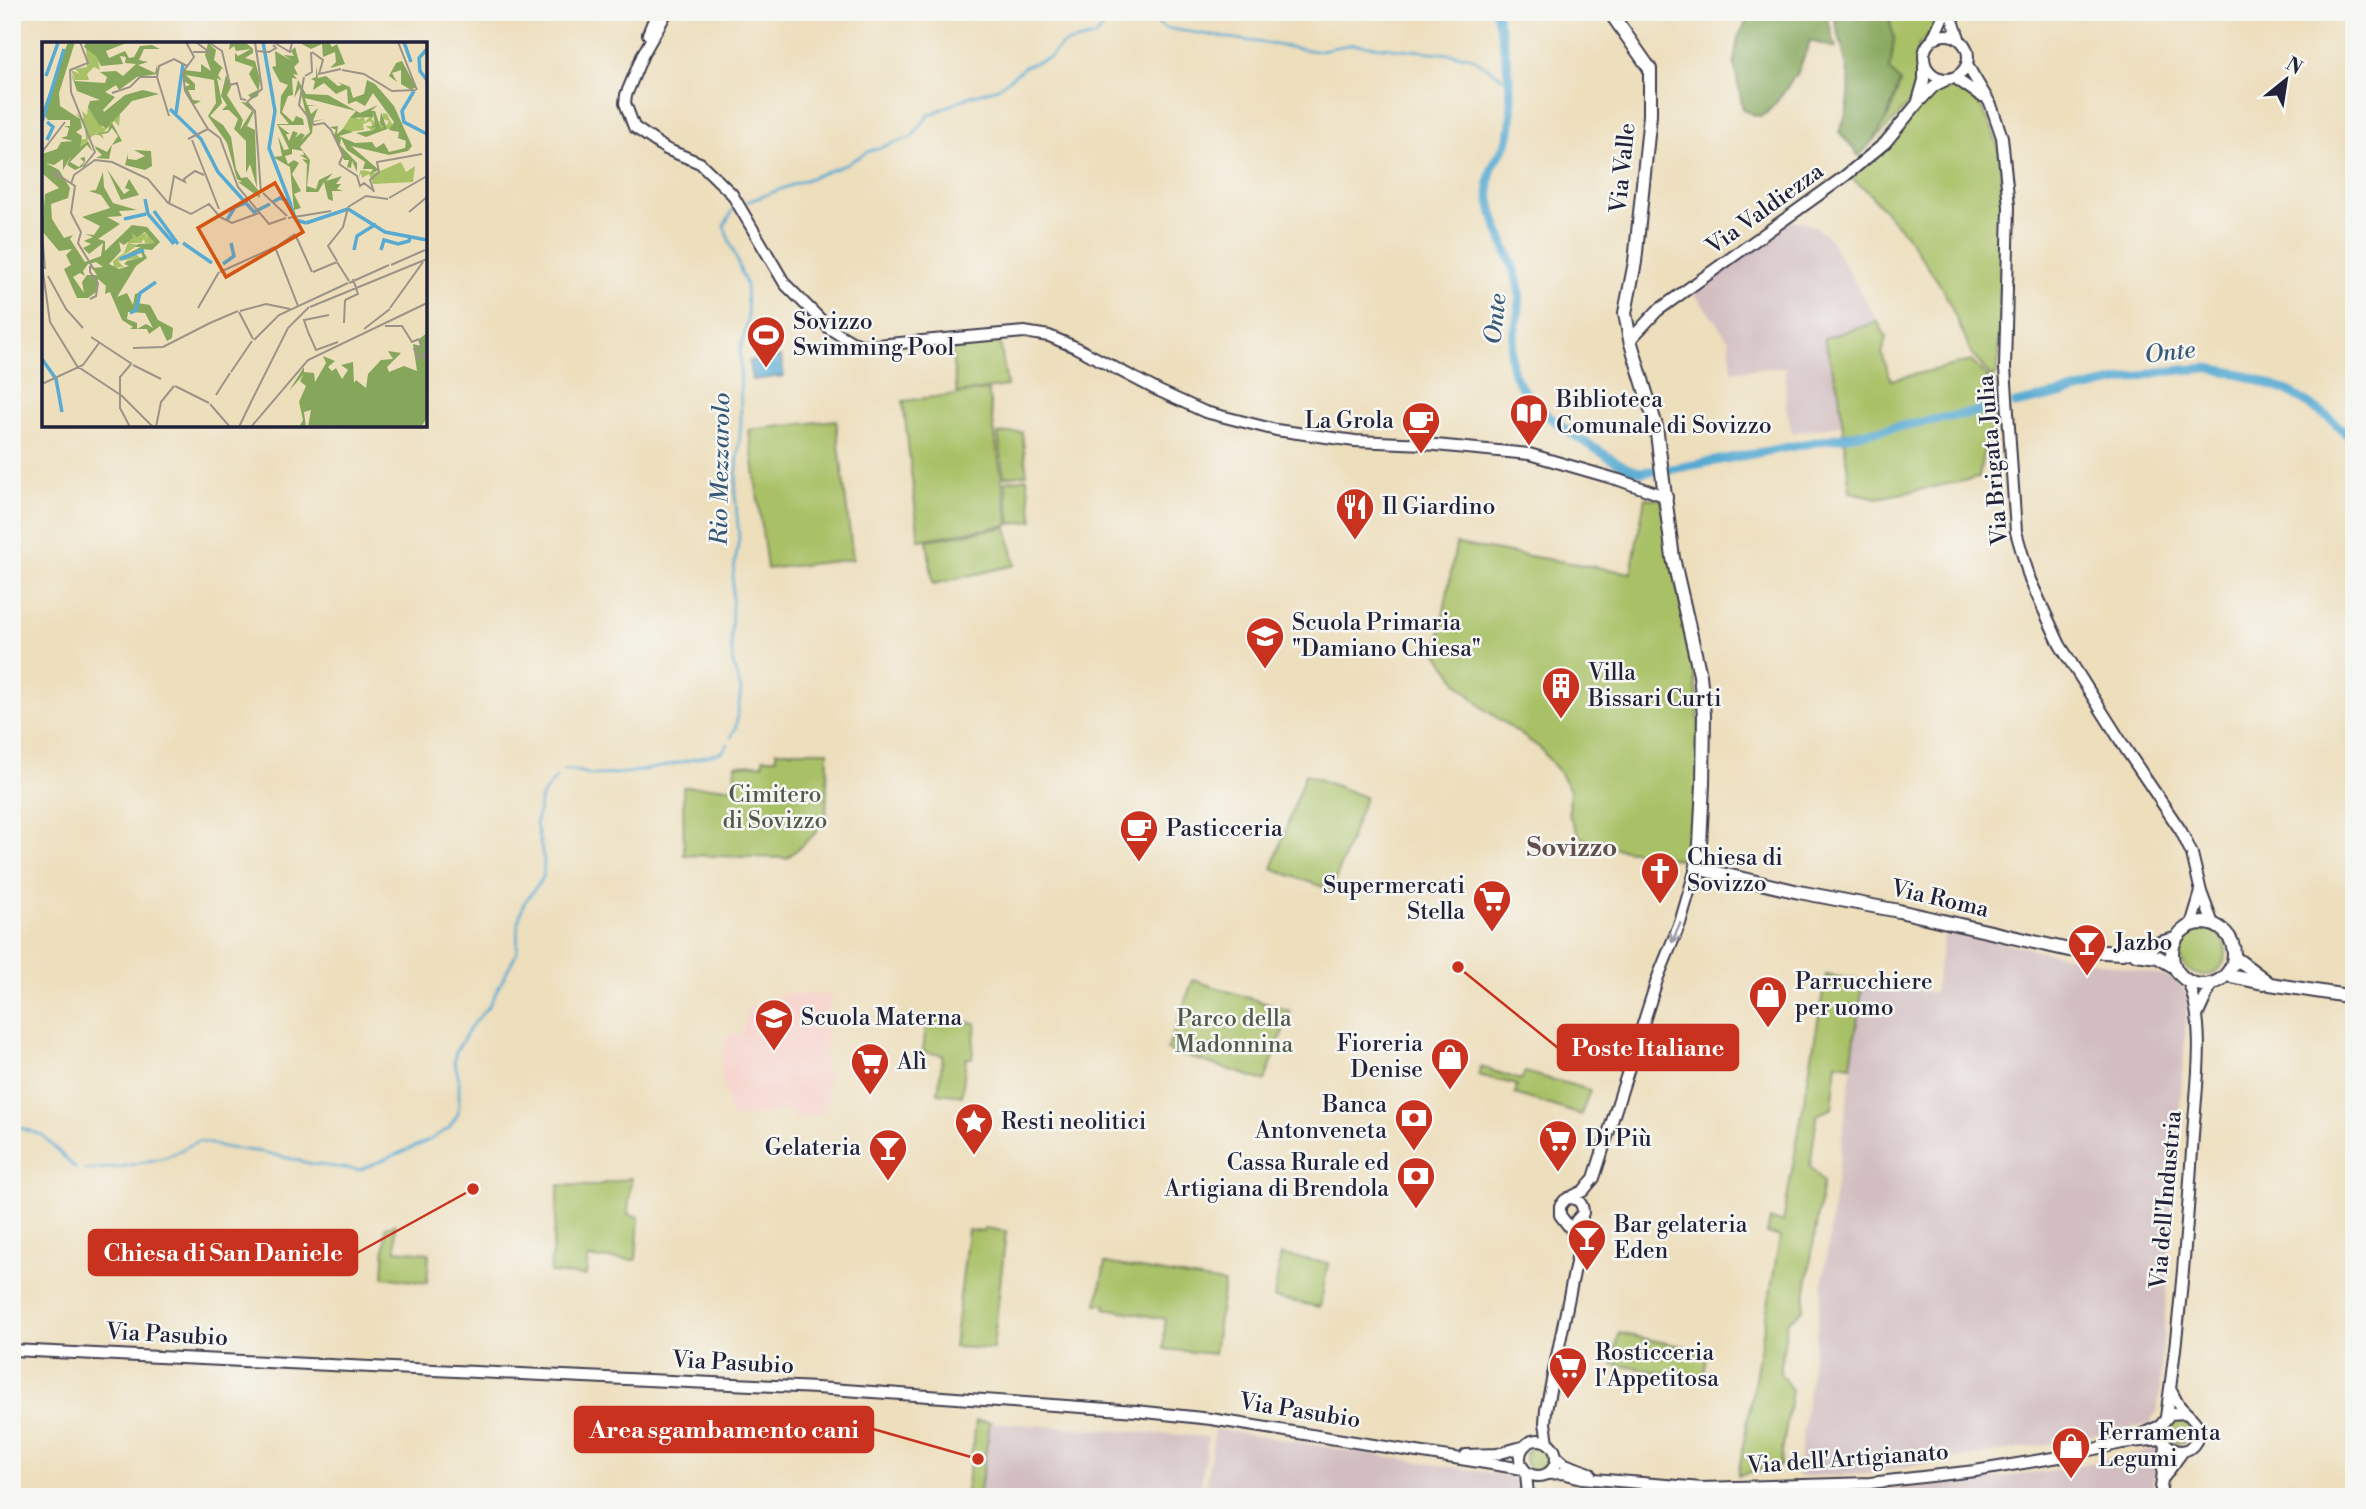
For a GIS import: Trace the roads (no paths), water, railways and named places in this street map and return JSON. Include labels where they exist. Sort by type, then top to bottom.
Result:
[{"type":"main road","name":"Via Valle","points":[[1610,12],[1650,69],[1650,115],[1635,262],[1625,313],[1630,340],[1650,401],[1665,483],[1673,558],[1698,663],[1704,715],[1700,845],[1696,868]]},
{"type":"main road","name":"Via Roma","points":[[1696,868],[2069,950],[2122,953],[2175,939]]},
{"type":"main road","points":[[2175,967],[2172,958],[2175,939],[2182,931],[2198,923],[2213,924],[2229,937],[2234,957],[2270,984]]},
{"type":"main road","points":[[2122,953],[2158,957],[2175,967],[2188,981],[2197,984],[2212,983],[2225,975],[2234,957]]},
{"type":"main road","points":[[2225,975],[2354,997]]},
{"type":"street","points":[[645,50],[645,41],[657,12]]},
{"type":"street","points":[[667,12],[645,50],[626,95],[625,103],[634,127],[666,149],[700,163],[732,194],[785,284],[830,329],[852,341],[866,346],[1024,332],[1049,336],[1075,346],[1157,390],[1217,415],[1276,430],[1355,441],[1425,444],[1528,454],[1667,497]]},
{"type":"street","points":[[1947,12],[1968,50],[1967,65],[1962,73],[1950,79]]},
{"type":"street","points":[[1947,12],[1933,38],[1926,45],[1924,64],[1929,72],[1950,79],[1991,105]]},
{"type":"street","points":[[1933,38],[1950,35],[1959,38]]},
{"type":"street","name":"Via Valdiezza","points":[[1917,104],[1924,80],[1924,64]]},
{"type":"street","name":"Via Brigata Julia","points":[[1967,65],[1991,105],[2002,137],[2009,206],[2005,368],[2016,532],[2030,580],[2060,645],[2181,831],[2192,853],[2201,892],[2213,924]]},
{"type":"street","name":"Via Valdiezza","points":[[1630,340],[1657,312],[1854,169],[1885,143],[1934,86],[1950,79]]},
{"type":"street","points":[[1578,1249],[1559,1210],[1562,1202],[1583,1191],[1594,1178],[1696,868]]},
{"type":"street","points":[[2191,925],[2201,892]]},
{"type":"street","points":[[2188,981],[2198,1014]]},
{"type":"street","points":[[2198,1014],[2212,983]]},
{"type":"street","name":"Via dell'Industria","points":[[2160,1497],[2163,1479],[2163,1421],[2170,1388],[2187,1222],[2198,1014]]},
{"type":"street","points":[[1530,1497],[1544,1475],[1554,1466],[1557,1457],[1548,1442],[1546,1410],[1581,1235],[1583,1209],[1576,1199],[1568,1199]]},
{"type":"street","points":[[1567,1222],[1575,1222],[1581,1217]]},
{"type":"street","name":"Via Pasubio","points":[[12,1350],[817,1388],[1136,1411],[1211,1419],[1524,1471]]},
{"type":"street","name":"Via dell'Industria","points":[[2163,1479],[2183,1451],[2196,1443],[2199,1433],[2196,1421],[2177,1403],[2170,1388]]},
{"type":"street","points":[[1530,1497],[1519,1458],[1541,1424],[1546,1410]]},
{"type":"street","points":[[2163,1421],[2175,1412],[2185,1413]]},
{"type":"street","name":"Via dell'Artigianato","points":[[2122,1443],[2163,1421]]},
{"type":"street","points":[[1526,1444],[1541,1439],[1548,1442]]},
{"type":"street","points":[[2164,1442],[2171,1449],[2183,1451]]},
{"type":"street","name":"Via dell'Artigianato","points":[[1544,1475],[1562,1473],[1582,1478],[1702,1488],[1870,1483],[1975,1471],[2122,1443],[2164,1442]]},
{"type":"street","name":"Via Pasubio","points":[[1449,1457],[1497,1454],[1526,1444]]},
{"type":"street","name":"Via dell'Artigianato","points":[[1557,1457],[1565,1464],[1587,1473],[1617,1480]]},
{"type":"street","points":[[1524,1471],[1544,1475]]},
{"type":"water","name":"Sovizzo Swimming Pool","points":[[781,357],[784,376],[752,380],[749,361]]},
{"type":"waterway","name":"Rio Mezzarolo","points":[[747,202],[847,164],[867,152],[912,137],[929,115],[971,96],[998,88],[1026,66],[1049,58],[1063,44],[1094,37],[1108,23],[1126,12]]},
{"type":"waterway","name":"Rio Mezzarolo","points":[[1138,12],[1144,13],[1164,28],[1315,51],[1353,44],[1469,56],[1508,81]]},
{"type":"waterway","name":"Onte","points":[[1496,12],[1511,95],[1511,127],[1490,175],[1489,195],[1495,221],[1518,284],[1518,311],[1511,358],[1515,375],[1525,392],[1556,422],[1627,468],[1641,472],[1672,469],[1992,409]]},
{"type":"waterway","name":"Rio Mezzarolo","points":[[731,738],[736,726],[741,690],[733,664],[731,641],[733,576],[739,538],[735,492],[741,423],[740,351],[748,320],[746,285],[724,226],[735,206]]},
{"type":"waterway","name":"Onte","points":[[2015,404],[2159,372],[2208,368],[2241,374],[2290,392],[2331,419],[2354,441]]},
{"type":"waterway","name":"Rio Mezzarolo","points":[[563,770],[596,775],[644,770],[722,752],[728,744]]},
{"type":"waterway","name":"Rio Mezzarolo","points":[[84,1170],[121,1167],[167,1157],[198,1141],[312,1164],[359,1170],[428,1141],[449,1128],[458,1114],[459,1079],[454,1061],[456,1051],[472,1025],[488,1007],[517,952],[518,922],[524,903],[543,878],[544,861],[536,824],[541,797],[556,778]]},
{"type":"waterway","points":[[2354,1108],[2354,1144]]},
{"type":"waterway","name":"Rio Mezzarolo","points":[[12,1125],[42,1135],[75,1168]]},
{"type":"place","name":"Sovizzo Swimming Pool","points":[[766,369]]},
{"type":"place","name":"Biblioteca Comunale di Sovizzo","points":[[1529,447]]},
{"type":"place","name":"La Grola","points":[[1421,455]]},
{"type":"place","name":"Il Giardino","points":[[1355,541]]},
{"type":"place","name":"Scuola Primaria \"Damiano Chiesa\"","points":[[1265,670]]},
{"type":"place","name":"Villa Bissari Curti","points":[[1561,720]]},
{"type":"place","name":"Pasticceria","points":[[1139,863]]},
{"type":"place","name":"Chiesa di Sovizzo","points":[[1660,905]]},
{"type":"place","name":"Supermercati Stella","points":[[1492,933]]},
{"type":"place","name":"Poste Italiane","points":[[1458,967]]},
{"type":"place","name":"Jazbo","points":[[2087,977]]},
{"type":"place","name":"Parrucchiere per uomo","points":[[1768,1029]]},
{"type":"place","name":"Scuola Materna","points":[[774,1052]]},
{"type":"place","name":"Fioreria Denise","points":[[1450,1091]]},
{"type":"place","name":"Alì","points":[[870,1096]]},
{"type":"place","name":"Banca Antonveneta","points":[[1414,1152]]},
{"type":"place","name":"Resti neolitici","points":[[974,1156]]},
{"type":"place","name":"Di Più","points":[[1558,1173]]},
{"type":"place","name":"Gelateria","points":[[888,1182]]},
{"type":"place","name":"Chiesa di San Daniele","points":[[473,1189]]},
{"type":"place","name":"Cassa Rurale ed Artigiana di Brendola","points":[[1416,1210]]},
{"type":"place","name":"Bar gelateria Eden","points":[[1587,1272]]},
{"type":"place","name":"Rosticceria l'Appetitosa","points":[[1568,1400]]},
{"type":"place","name":"Area sgambamento cani","points":[[978,1459]]},
{"type":"place","name":"Ferramenta Legumi","points":[[2071,1480]]},
{"type":"district","name":"Sovizzo","points":[[1572,848]]},
{"type":"park label","name":"Cimitero di Sovizzo","points":[[775,808]]},
{"type":"park label","name":"Parco della Madonnina","points":[[1234,1032]]}]
